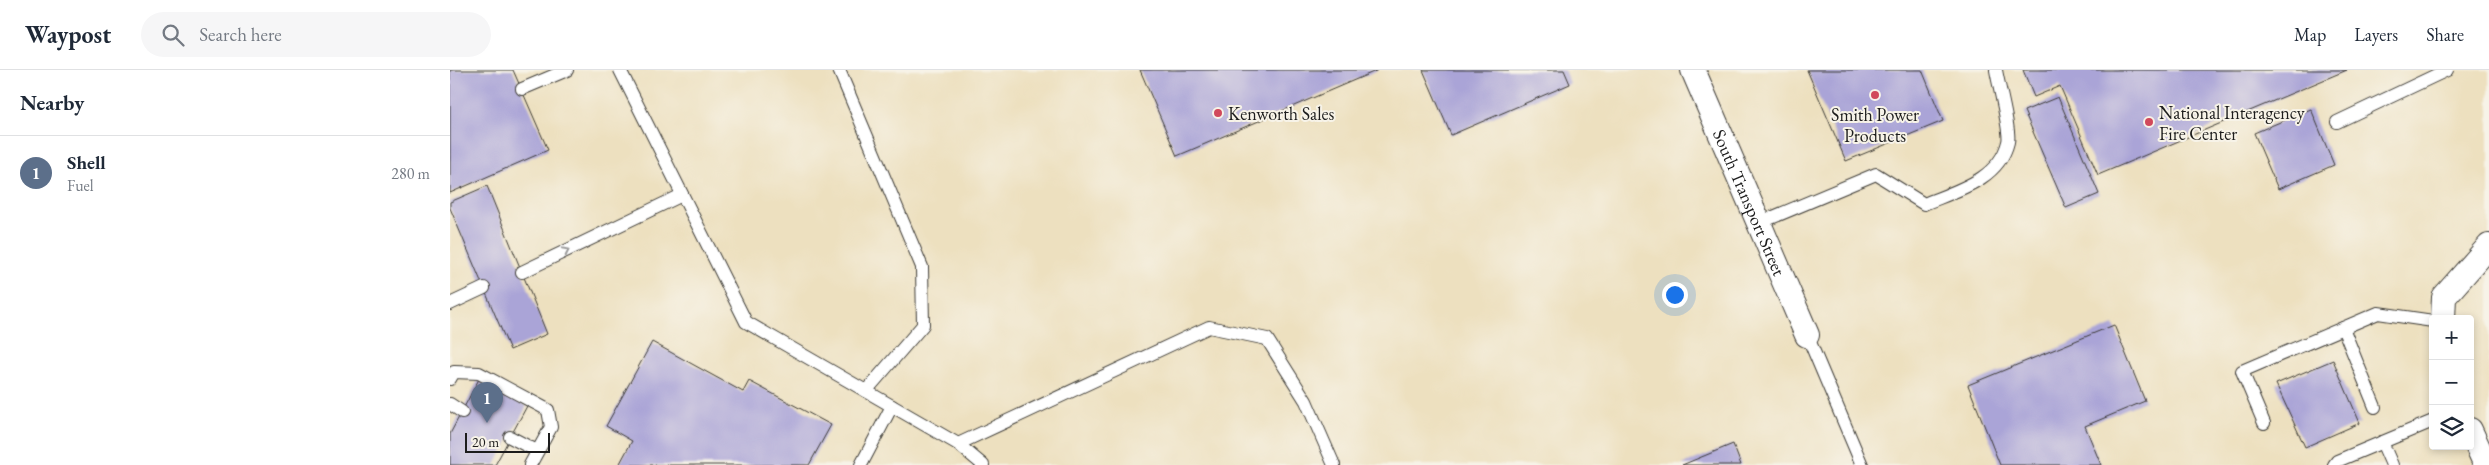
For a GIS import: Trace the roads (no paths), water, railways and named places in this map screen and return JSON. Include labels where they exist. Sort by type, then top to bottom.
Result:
[{"type":"street","name":"South Transport Street","points":[[1693,70],[1807,335]]},
{"type":"street","points":[[2443,315],[2444,297],[2489,246]]},
{"type":"street","points":[[2474,439],[2486,465]]},
{"type":"lane","points":[[522,89],[567,70]]},
{"type":"lane","points":[[620,70],[746,322],[958,444],[983,465]]},
{"type":"lane","points":[[839,70],[922,267],[923,325],[866,391]]},
{"type":"lane","points":[[1759,223],[1876,174],[1924,204],[1981,179],[1998,162],[2009,141],[1996,70]]},
{"type":"lane","points":[[2337,122],[2447,70]]},
{"type":"lane","points":[[522,272],[682,195]]},
{"type":"lane","points":[[450,304],[484,288]]},
{"type":"lane","points":[[2264,424],[2242,371],[2378,313],[2429,320]]},
{"type":"lane","points":[[958,444],[1209,327],[1267,339],[1306,401],[1334,465]]},
{"type":"lane","points":[[2343,328],[2375,407]]},
{"type":"lane","points":[[1807,335],[1862,465]]},
{"type":"lane","points":[[450,379],[454,372],[479,373],[548,410],[551,427],[530,465]]},
{"type":"lane","points":[[450,404],[462,412]]},
{"type":"lane","points":[[861,465],[892,406]]},
{"type":"lane","points":[[2334,465],[2337,461],[2429,423]]},
{"type":"lane","points":[[510,437],[537,451]]},
{"type":"lane","points":[[2382,442],[2392,465]]},
{"type":"place","name":"Smith Power Products","points":[[1875,95]]},
{"type":"place","name":"Kenworth Sales","points":[[1218,113]]},
{"type":"place","name":"National Interagency Fire Center","points":[[2149,122]]},
{"type":"place","name":"Shell","points":[[487,423]]}]
